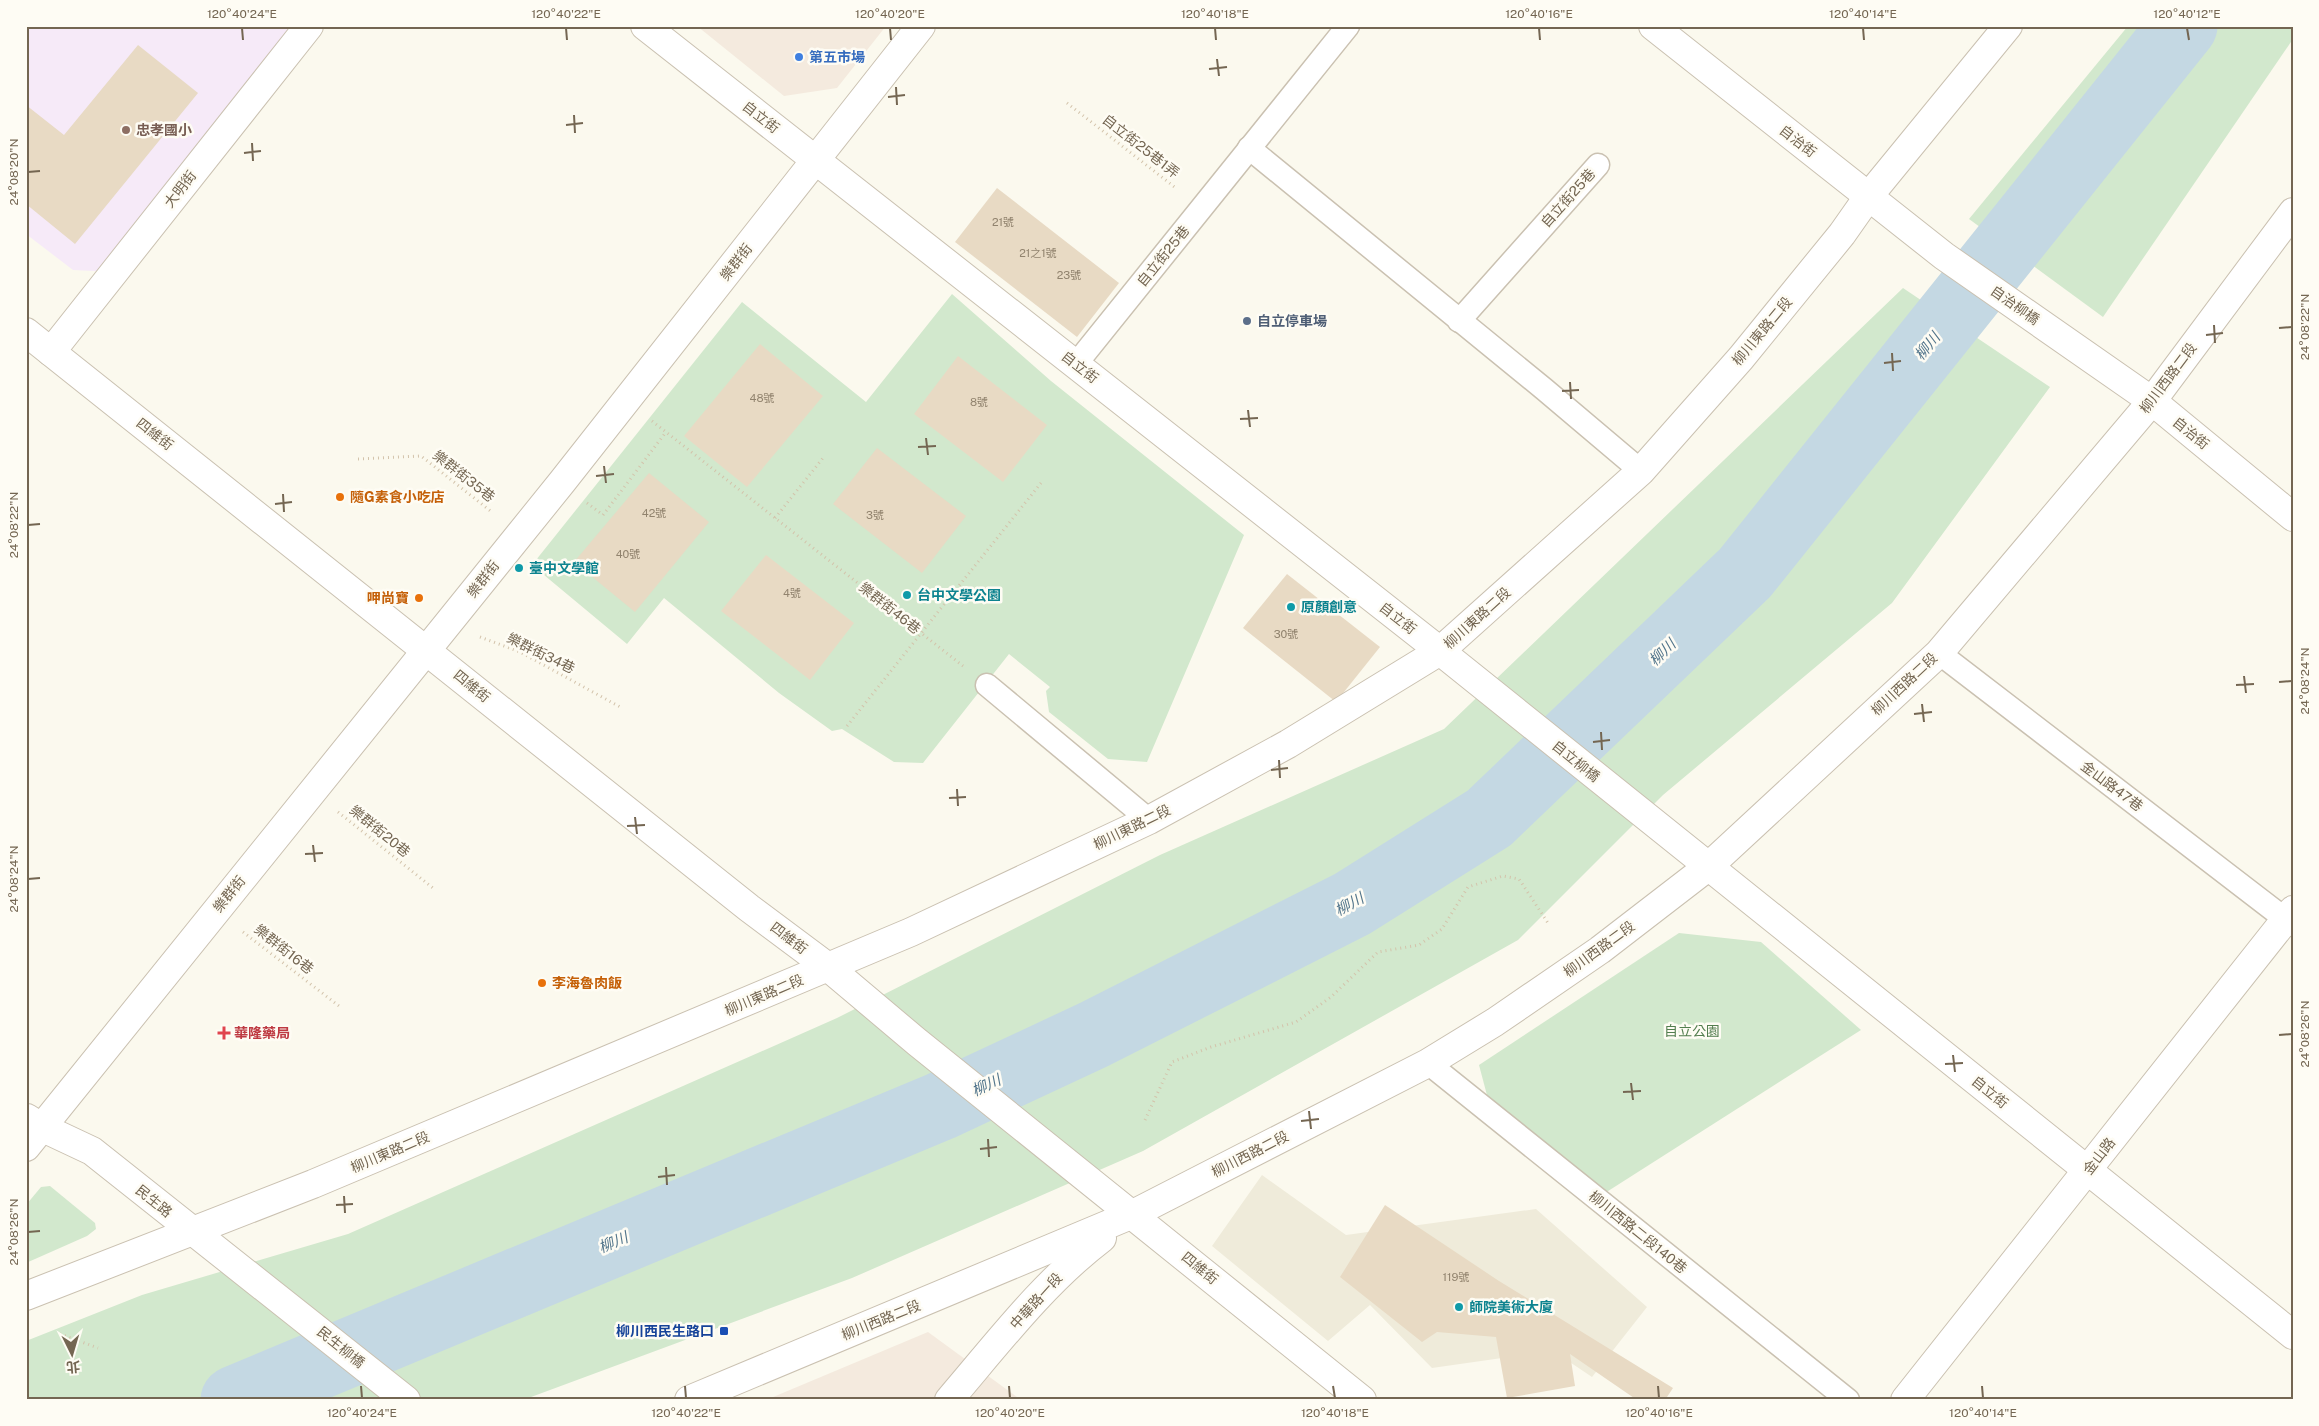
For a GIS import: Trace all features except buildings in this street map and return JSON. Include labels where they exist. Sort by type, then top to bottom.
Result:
[{"type":"street","name":"大明街","points":[[51,352],[309,26]]},
{"type":"street","name":"自立街","points":[[645,26],[1513,710]]},
{"type":"street","name":"樂群街","points":[[31,1131],[215,911],[562,482],[921,26]]},
{"type":"street","name":"自治街","points":[[1653,26],[1944,256]]},
{"type":"street","name":"柳川東路二段","points":[[26,1296],[322,1181],[911,932],[1150,820],[1288,744],[1440,651],[1641,471],[1741,358],[1842,234],[1868,197],[2008,26]]},
{"type":"street","name":"柳川西路二段","points":[[689,1400],[1133,1214],[1428,1063],[1495,1022],[1600,950],[1709,866],[1939,653],[2152,401],[2293,212]]},
{"type":"street","name":"自治柳橋","points":[[1944,256],[2086,354]]},
{"type":"street","name":"四維街","points":[[26,332],[749,908],[828,967],[917,1042],[1362,1400]]},
{"type":"street","name":"自治街","points":[[2086,354],[2152,401],[2293,517]]},
{"type":"street","name":"自立柳橋","points":[[1513,710],[1640,812]]},
{"type":"street","name":"自立街","points":[[1640,812],[2293,1335]]},
{"type":"street","name":"金山路","points":[[1905,1400],[2290,918]]},
{"type":"street","name":"民生路","points":[[31,1131],[92,1151],[193,1232],[276,1295]]},
{"type":"street","name":"中華路一段","points":[[949,1400],[1020,1317],[1073,1260],[1133,1214]]},
{"type":"street","name":"民生柳橋","points":[[276,1295],[406,1400]]},
{"type":"lane","name":"自立街25巷","points":[[1076,364],[1249,148],[1336,30]]},
{"type":"lane","points":[[1249,148],[1459,321],[1544,388],[1641,471]]},
{"type":"lane","name":"自立街25巷","points":[[1459,321],[1598,165]]},
{"type":"lane","name":"金山路47巷","points":[[1939,653],[2290,918]]},
{"type":"lane","points":[[987,685],[1150,820]]},
{"type":"lane","name":"柳川西路二段140巷","points":[[1428,1063],[1848,1400]]},
{"type":"path","name":"自立街25巷1弄","points":[[1068,103],[1202,208]]},
{"type":"path","name":"樂群街46巷","points":[[626,401],[987,685]]},
{"type":"path","points":[[562,482],[603,515],[666,432]]},
{"type":"path","name":"樂群街35巷","points":[[358,459],[421,456],[519,534]]},
{"type":"path","points":[[775,518],[823,458]]},
{"type":"path","points":[[847,726],[920,632],[1041,484]]},
{"type":"path","name":"樂群街34巷","points":[[447,624],[520,652],[622,708]]},
{"type":"path","name":"樂群街20巷","points":[[312,791],[433,888]]},
{"type":"path","points":[[1145,1120],[1172,1062],[1211,1047],[1296,1022],[1331,997],[1378,952],[1419,945],[1442,929],[1468,888],[1503,876],[1519,879],[1548,923]]},
{"type":"path","name":"樂群街16巷","points":[[215,911],[339,1006]]},
{"type":"path","points":[[60,1334],[98,1348]]},
{"type":"shaded area","name":"忠孝國小","points":[[26,26],[308,26],[114,272],[73,270],[26,234]]},
{"type":"shaded area","name":"第五市場","points":[[697,26],[886,26],[837,88],[784,96]]},
{"type":"shaded area","points":[[1262,1175],[1346,1235],[1536,1209],[1647,1307],[1592,1377],[1503,1317],[1502,1358],[1432,1368],[1370,1305],[1328,1341],[1212,1246]]},
{"type":"shaded area","points":[[928,1332],[1021,1400],[766,1400]]},
{"type":"green space","points":[[2128,26],[2293,26],[2293,39],[2103,317],[1969,219]]},
{"type":"green space","points":[[1903,288],[2050,387],[1892,603],[1663,795],[1518,940],[1143,1151],[852,1278],[523,1400],[26,1400],[26,1341],[142,1295],[348,1234],[837,1018],[1160,855],[1444,729]]},
{"type":"green space","name":"台中文學公園","points":[[952,294],[1051,381],[1244,535],[1147,762],[1108,759],[1049,712],[1046,691],[1050,687],[1009,654],[923,763],[894,762],[842,729],[832,731],[779,693],[664,598],[627,644],[532,565],[742,302],[866,402]]},
{"type":"green space","name":"自立公園","points":[[1679,933],[1761,942],[1861,1030],[1605,1193],[1488,1099],[1479,1065]]},
{"type":"green space","points":[[50,1186],[95,1223],[96,1229],[87,1236],[26,1263],[26,1205],[41,1187]]},
{"type":"waterway","name":"柳川","points":[[235,1400],[941,1106],[1093,1035],[1352,904],[1489,818],[1745,573],[2183,26]]},
{"type":"place","name":"第五市場","points":[[799,57]]},
{"type":"place","name":"忠孝國小","points":[[126,130]]},
{"type":"place","name":"自立停車場","points":[[1247,321]]},
{"type":"place","name":"隨G素食小吃店","points":[[340,497]]},
{"type":"place","name":"臺中文學館","points":[[519,568]]},
{"type":"place","name":"台中文學公園","points":[[907,595]]},
{"type":"place","name":"呷尚寶","points":[[419,598]]},
{"type":"place","name":"原顏創意","points":[[1291,607]]},
{"type":"place","name":"李海魯肉飯","points":[[542,983]]},
{"type":"place","name":"華隆藥局","points":[[224,1033]]},
{"type":"place","name":"師院美術大廈","points":[[1459,1307]]},
{"type":"place","name":"柳川西民生路口","points":[[724,1331]]}]
